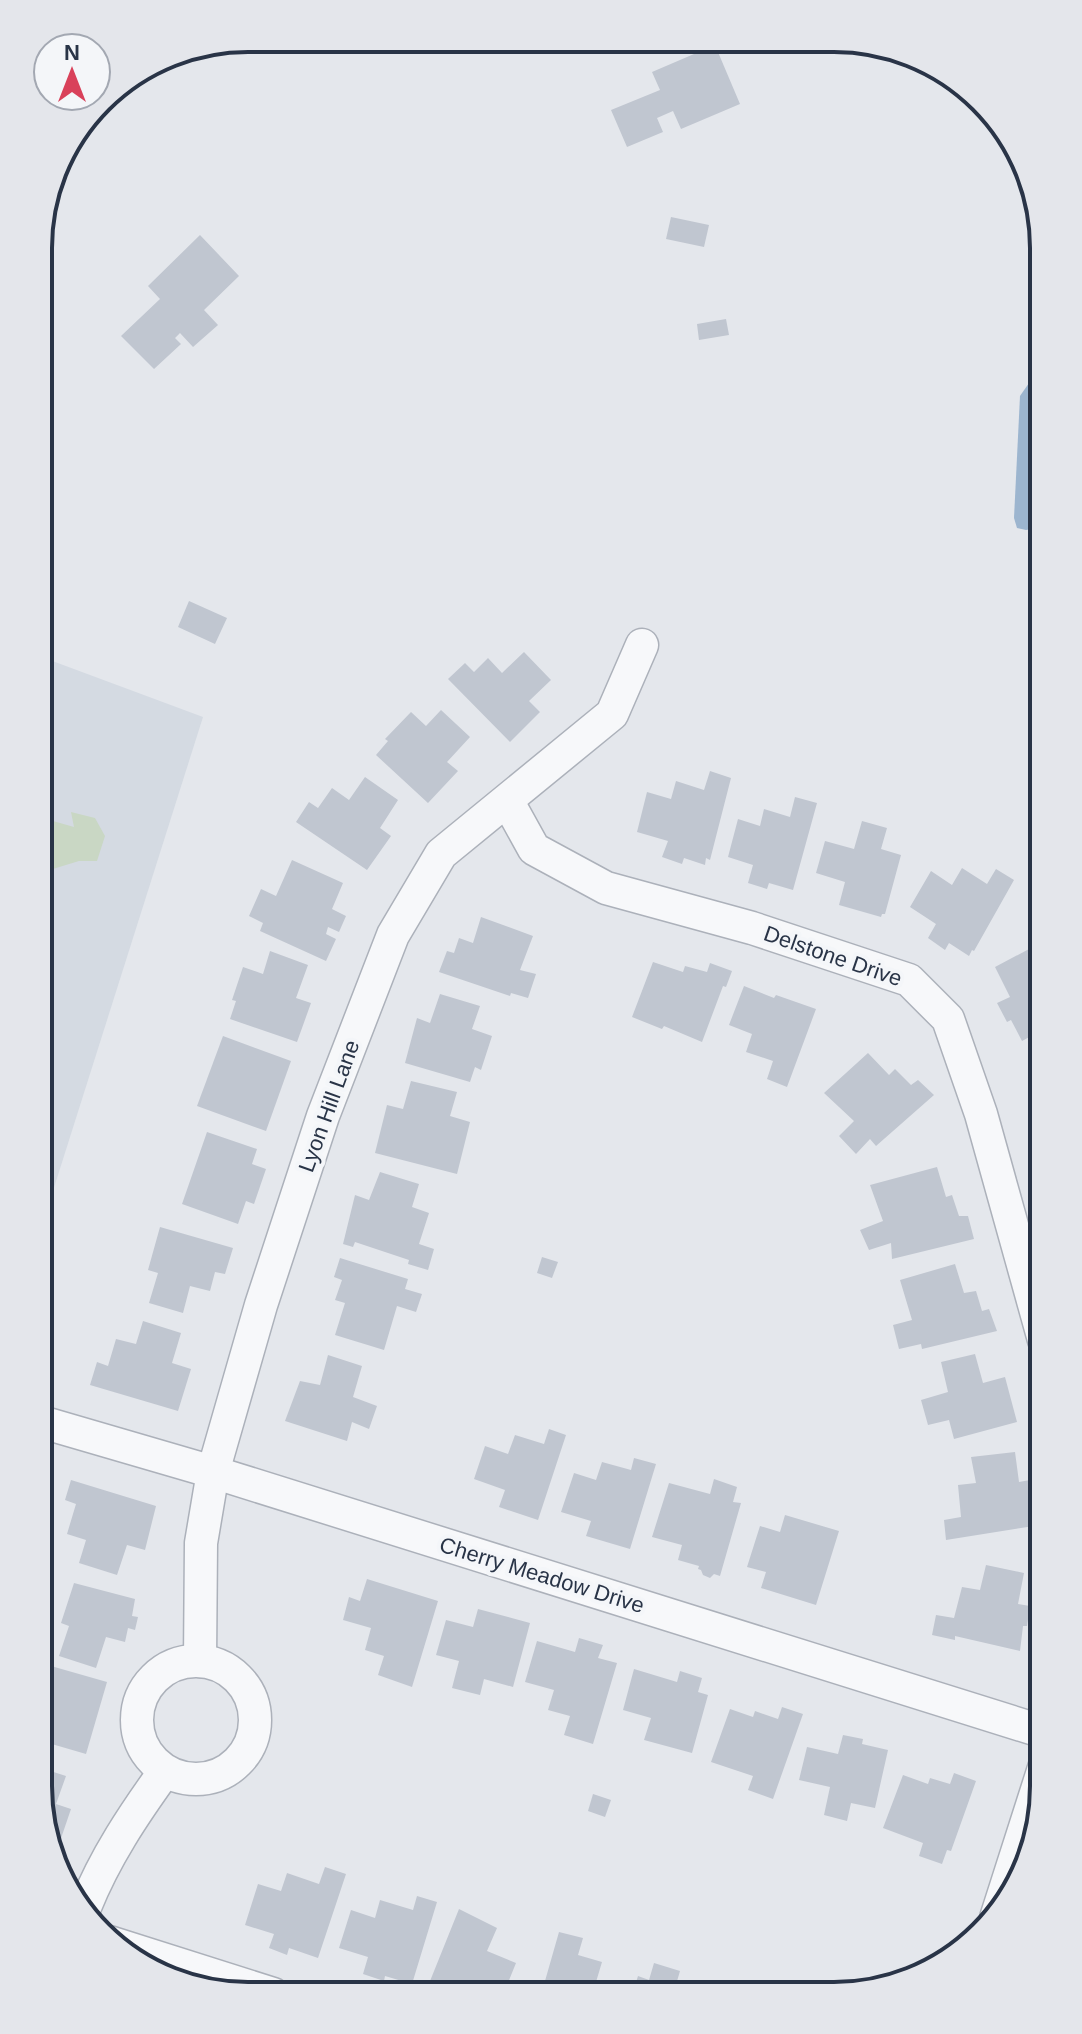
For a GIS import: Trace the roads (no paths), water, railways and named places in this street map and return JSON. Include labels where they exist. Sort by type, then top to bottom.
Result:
[{"type":"street","name":"Lyon Hill Lane","points":[[200,1661],[201,1543],[213,1472],[261,1305],[323,1116],[393,935],[441,854],[612,714],[642,645]]},
{"type":"street","name":"Delstone Drive","points":[[508,802],[534,849],[606,888],[752,928],[909,980],[948,1019],[981,1114],[1030,1290]]},
{"type":"street","name":"Cherry Meadow Drive","points":[[52,1425],[213,1472],[1030,1728]]},
{"type":"street","points":[[200,1661],[219,1665],[242,1683],[255,1709],[255,1729],[249,1747],[221,1774],[203,1779],[183,1778],[165,1771],[150,1758],[140,1741],[136,1722],[139,1702],[148,1685],[162,1671],[180,1663],[200,1661]]},
{"type":"street","points":[[88,1899],[128,1823],[165,1771]]},
{"type":"street","points":[[1012,1869],[1026,1824]]},
{"type":"street","points":[[147,1954],[231,1981]]},
{"type":"water","points":[[1030,383],[1030,529],[1026,530],[1017,528],[1014,518],[1020,396]]}]
